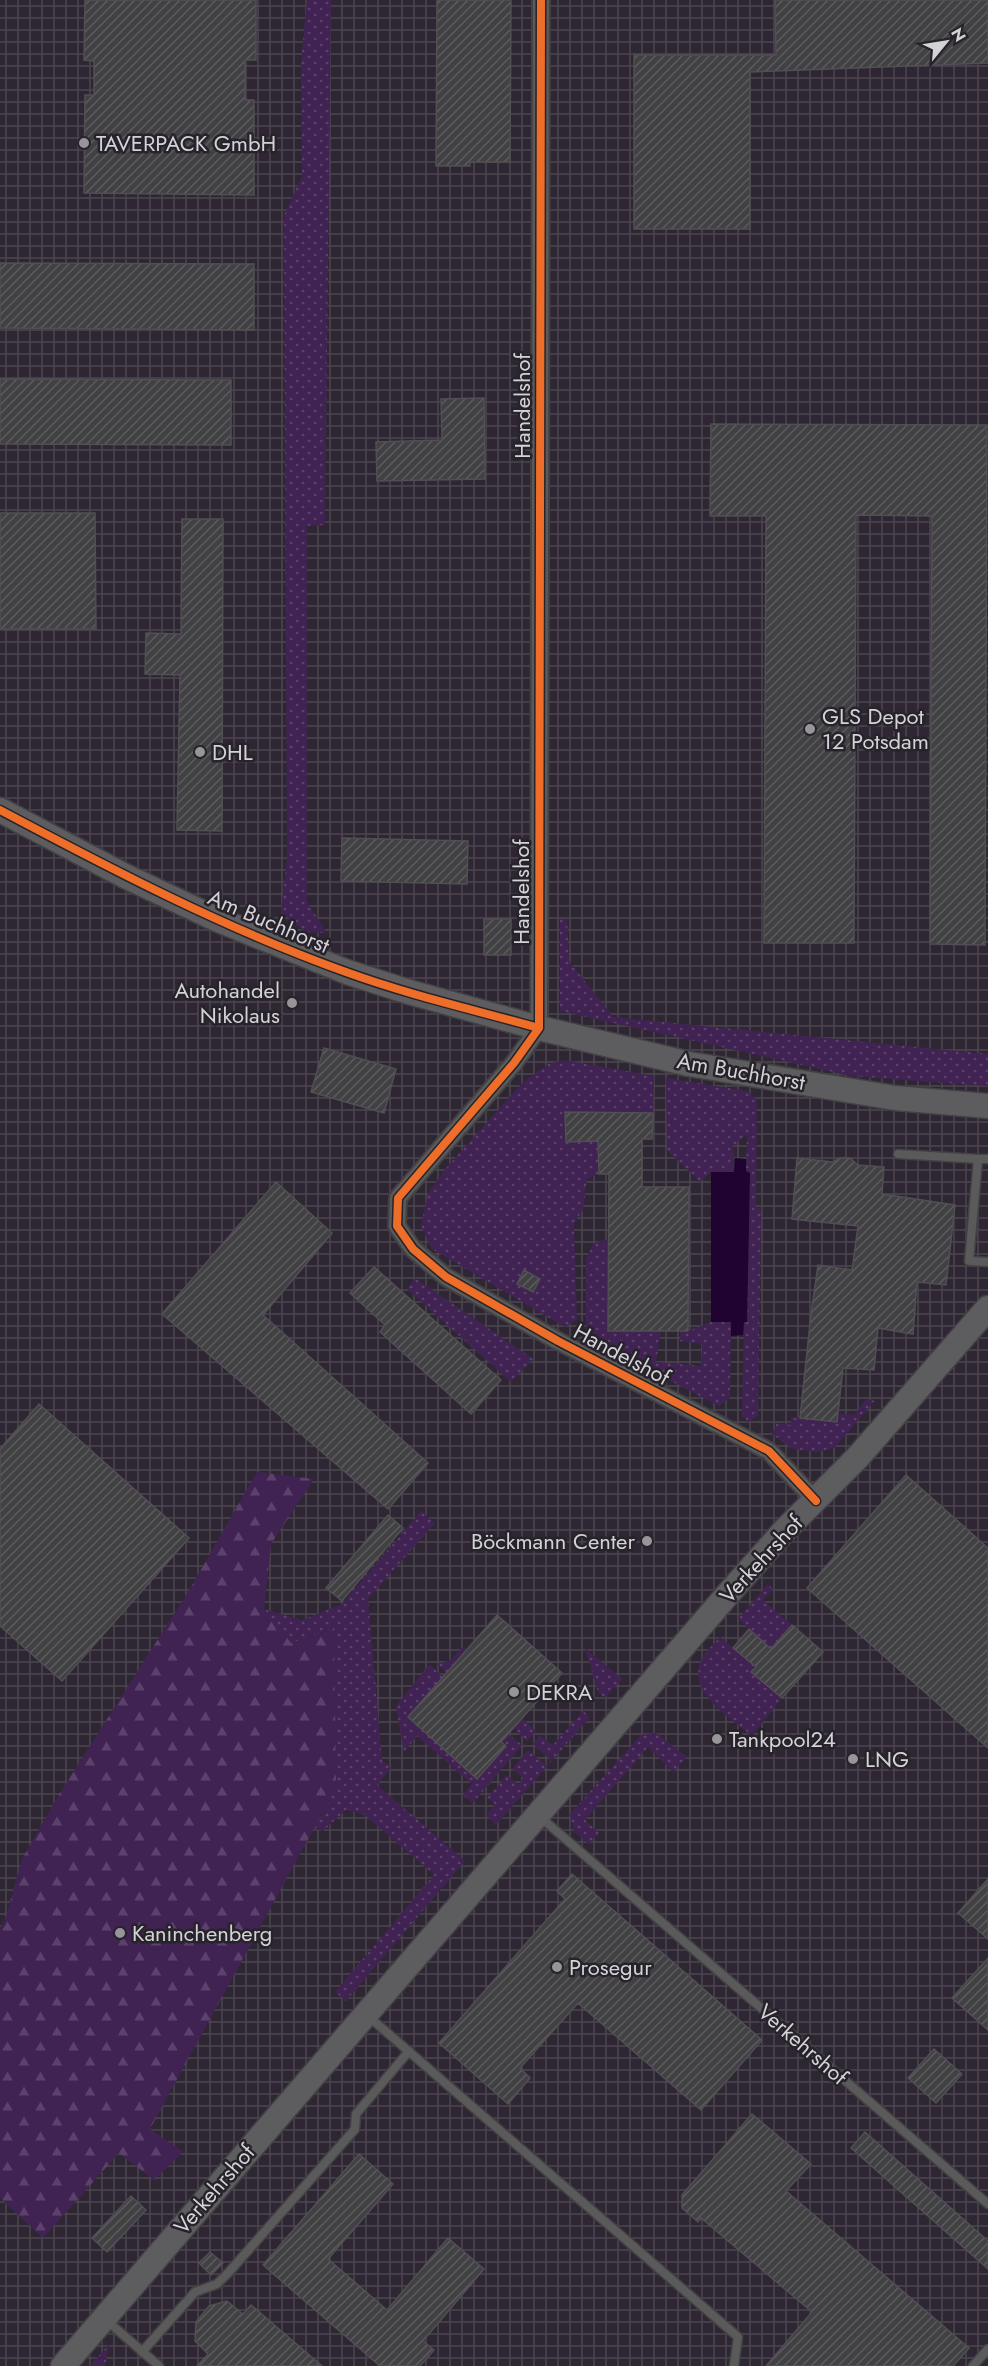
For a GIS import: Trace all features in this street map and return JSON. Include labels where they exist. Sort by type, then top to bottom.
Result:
[{"type":"main road","name":"Am Buchhorst","points":[[0,810],[124,876],[279,946],[398,989],[539,1028],[689,1064],[895,1098],[988,1106]]},
{"type":"main road","name":"Verkehrshof","points":[[63,2366],[537,1813],[758,1560],[898,1412],[988,1308]]},
{"type":"street","name":"Handelshof","points":[[541,0],[539,1028],[514,1063],[399,1198],[397,1226],[413,1249],[446,1277],[558,1341],[769,1451],[816,1501]]},
{"type":"lane","points":[[898,1154],[988,1159]]},
{"type":"lane","points":[[978,1159],[969,1261],[988,1262]]},
{"type":"lane","name":"Verkehrshof","points":[[537,1813],[988,2204]]},
{"type":"lane","points":[[365,2013],[738,2337],[734,2366]]},
{"type":"lane","points":[[142,2352],[195,2292],[217,2284],[229,2272],[355,2129],[356,2114],[409,2051]]},
{"type":"lane","points":[[104,2318],[159,2366]]},
{"type":"lane","points":[[973,2366],[988,2349]]},
{"type":"shaded area","points":[[0,0],[988,0],[988,2366],[0,2366]]},
{"type":"shaded area","points":[[735,1158],[746,1159],[746,1171],[750,1173],[747,1322],[744,1322],[743,1335],[731,1336],[731,1322],[711,1322],[711,1172],[734,1172]]},
{"type":"green space","points":[[307,0],[331,0],[325,525],[307,526],[307,902],[327,933],[305,932],[281,912],[287,859],[284,215],[302,176],[301,62]]},
{"type":"green space","points":[[560,919],[567,919],[569,961],[613,1017],[988,1054],[988,1086],[851,1076],[560,1011]]},
{"type":"green space","points":[[564,1060],[654,1076],[653,1113],[565,1113],[566,1141],[598,1141],[599,1174],[587,1179],[583,1210],[574,1223],[577,1320],[565,1327],[432,1249],[421,1226],[428,1193],[447,1167],[523,1082],[548,1064]]},
{"type":"green space","points":[[666,1078],[747,1091],[757,1100],[756,1208],[761,1209],[758,1415],[749,1422],[742,1416],[744,1322],[747,1322],[750,1173],[746,1172],[747,1134],[733,1146],[735,1172],[711,1172],[700,1182],[667,1150]]},
{"type":"green space","points":[[608,1239],[608,1331],[661,1331],[656,1362],[701,1366],[702,1344],[680,1341],[680,1331],[688,1331],[711,1322],[731,1322],[730,1398],[719,1406],[596,1342],[586,1331],[586,1258],[594,1243]]},
{"type":"green space","points":[[415,1278],[533,1359],[511,1382],[407,1289]]},
{"type":"green space","points":[[866,1399],[875,1401],[834,1448],[817,1452],[793,1449],[772,1434],[777,1423],[790,1425],[792,1417],[837,1422],[839,1414],[854,1415]]},
{"type":"green space","points":[[257,1472],[314,1479],[271,1544],[264,1609],[291,1643],[334,1628],[336,1788],[150,2129],[183,2152],[154,2180],[119,2153],[43,2238],[0,2198],[0,1928],[5,1920],[22,1859],[58,1796],[188,1592]]},
{"type":"green space","points":[[421,1511],[435,1523],[368,1599],[382,1760],[391,1768],[377,1785],[465,1861],[346,2001],[335,1992],[434,1875],[365,1815],[346,1810],[323,1831],[314,1829],[336,1787],[333,1628],[291,1643],[264,1609],[302,1620],[342,1604]]},
{"type":"green space","points":[[768,1584],[773,1589],[763,1600],[792,1625],[752,1672],[782,1698],[752,1736],[713,1703],[705,1693],[698,1671],[702,1659],[720,1637],[748,1660],[763,1642],[738,1619]]},
{"type":"green space","points":[[463,1647],[466,1649],[452,1666],[490,1698],[478,1701],[437,1664],[449,1661]]},
{"type":"green space","points":[[585,1648],[622,1679],[605,1698],[598,1692]]},
{"type":"green space","points":[[428,1666],[431,1666],[475,1705],[436,1685],[408,1717],[477,1778],[492,1734],[506,1732],[522,1745],[473,1803],[463,1795],[472,1784],[417,1736],[404,1752],[396,1706]]},
{"type":"green space","points":[[583,1711],[590,1717],[496,1825],[486,1815],[495,1804],[487,1798],[507,1775],[519,1785],[523,1778],[512,1769],[528,1750],[547,1766],[551,1760],[533,1744],[540,1735],[553,1745]]},
{"type":"green space","points":[[522,1718],[536,1731],[527,1741],[511,1726]]},
{"type":"green space","points":[[656,1733],[687,1757],[673,1772],[648,1747],[585,1820],[599,1833],[589,1844],[574,1832],[570,1814],[641,1735]]},
{"type":"green space","points":[[109,2344],[105,2366],[90,2366]]},
{"type":"building","points":[[85,0],[256,0],[256,60],[245,60],[245,100],[254,100],[254,195],[84,193],[85,95],[94,95],[94,61],[84,60]]},
{"type":"building","points":[[437,0],[511,0],[510,162],[470,162],[470,166],[436,166]]},
{"type":"building","points":[[775,0],[988,0],[988,63],[750,72],[750,229],[634,229],[634,55],[776,55]]},
{"type":"building","points":[[0,263],[254,264],[254,330],[0,328]]},
{"type":"building","points":[[0,379],[231,380],[231,445],[0,444]]},
{"type":"building","points":[[484,398],[485,479],[377,481],[376,442],[442,440],[441,399]]},
{"type":"building","name":"GLS Depot 12 Potsdam","points":[[711,424],[987,425],[985,945],[930,944],[932,516],[856,515],[854,943],[764,943],[766,516],[710,516]]},
{"type":"building","points":[[0,513],[95,513],[96,629],[0,629]]},
{"type":"building","name":"DHL","points":[[182,519],[223,519],[222,831],[177,830],[180,675],[145,674],[146,633],[181,634]]},
{"type":"building","points":[[342,838],[468,841],[467,884],[341,881]]},
{"type":"building","points":[[484,919],[511,919],[511,955],[484,955]]},
{"type":"building","points":[[324,1048],[396,1069],[384,1113],[311,1092]]},
{"type":"building","points":[[565,1112],[653,1113],[652,1139],[642,1139],[642,1187],[689,1187],[688,1331],[608,1331],[609,1174],[599,1174],[598,1141],[566,1142]]},
{"type":"building","points":[[797,1158],[833,1162],[840,1158],[850,1158],[858,1165],[884,1167],[882,1194],[955,1205],[946,1285],[917,1282],[913,1334],[878,1328],[874,1370],[843,1368],[837,1422],[800,1418],[811,1314],[818,1265],[852,1270],[858,1226],[792,1219]]},
{"type":"building","points":[[276,1182],[332,1233],[263,1315],[428,1463],[388,1509],[162,1314]]},
{"type":"building","points":[[374,1267],[501,1380],[471,1414],[380,1332],[385,1325],[350,1293]]},
{"type":"building","points":[[524,1270],[540,1279],[533,1292],[517,1284]]},
{"type":"building","points":[[39,1404],[189,1538],[62,1681],[0,1626],[0,1449]]},
{"type":"building","points":[[906,1475],[988,1548],[988,1748],[807,1588]]},
{"type":"building","points":[[388,1515],[403,1528],[342,1601],[326,1588]]},
{"type":"building","name":"DEKRA","points":[[497,1615],[562,1673],[501,1742],[506,1746],[477,1779],[408,1717]]},
{"type":"building","points":[[792,1625],[823,1652],[782,1698],[751,1672],[756,1667],[733,1648],[749,1629],[771,1649]]},
{"type":"building","points":[[572,1874],[762,2040],[701,2110],[578,2003],[520,2068],[530,2078],[508,2104],[439,2043],[565,1899],[557,1891]]},
{"type":"building","points":[[988,1879],[988,1939],[958,1913]]},
{"type":"building","points":[[988,1958],[988,2030],[952,1998]]},
{"type":"building","points":[[934,2049],[962,2074],[936,2103],[908,2078]]},
{"type":"building","points":[[752,2114],[811,2164],[786,2191],[969,2348],[953,2366],[766,2366],[812,2312],[701,2218],[698,2222],[682,2208],[682,2195]]},
{"type":"building","points":[[865,2132],[988,2241],[988,2269],[851,2148]]},
{"type":"building","points":[[359,2154],[393,2184],[328,2259],[387,2310],[448,2238],[484,2269],[423,2341],[434,2350],[420,2366],[380,2366],[263,2265]]},
{"type":"building","points":[[131,2196],[146,2210],[107,2252],[92,2238]]},
{"type":"building","points":[[210,2252],[223,2263],[211,2275],[199,2263]]},
{"type":"building","points":[[227,2301],[243,2314],[251,2305],[322,2366],[197,2366],[208,2354],[195,2341],[196,2322],[209,2306]]},
{"type":"cycle path","points":[[541,0],[539,1028],[514,1063],[398,1198],[397,1226],[413,1249],[446,1277],[558,1341],[769,1451],[816,1501]]},
{"type":"cycle path","points":[[0,810],[170,897],[301,955],[394,988],[539,1028]]},
{"type":"place","name":"TAVERPACK GmbH","points":[[84,143]]},
{"type":"place","name":"GLS Depot 12 Potsdam","points":[[810,729]]},
{"type":"place","name":"DHL","points":[[200,752]]},
{"type":"place","name":"Autohandel Nikolaus","points":[[292,1003]]},
{"type":"place","name":"Böckmann Center","points":[[647,1541]]},
{"type":"place","name":"DEKRA","points":[[514,1692]]},
{"type":"place","name":"Tankpool24","points":[[717,1739]]},
{"type":"place","name":"LNG","points":[[853,1759]]},
{"type":"place","name":"Kaninchenberg","points":[[120,1933]]},
{"type":"place","name":"Prosegur","points":[[557,1967]]}]
